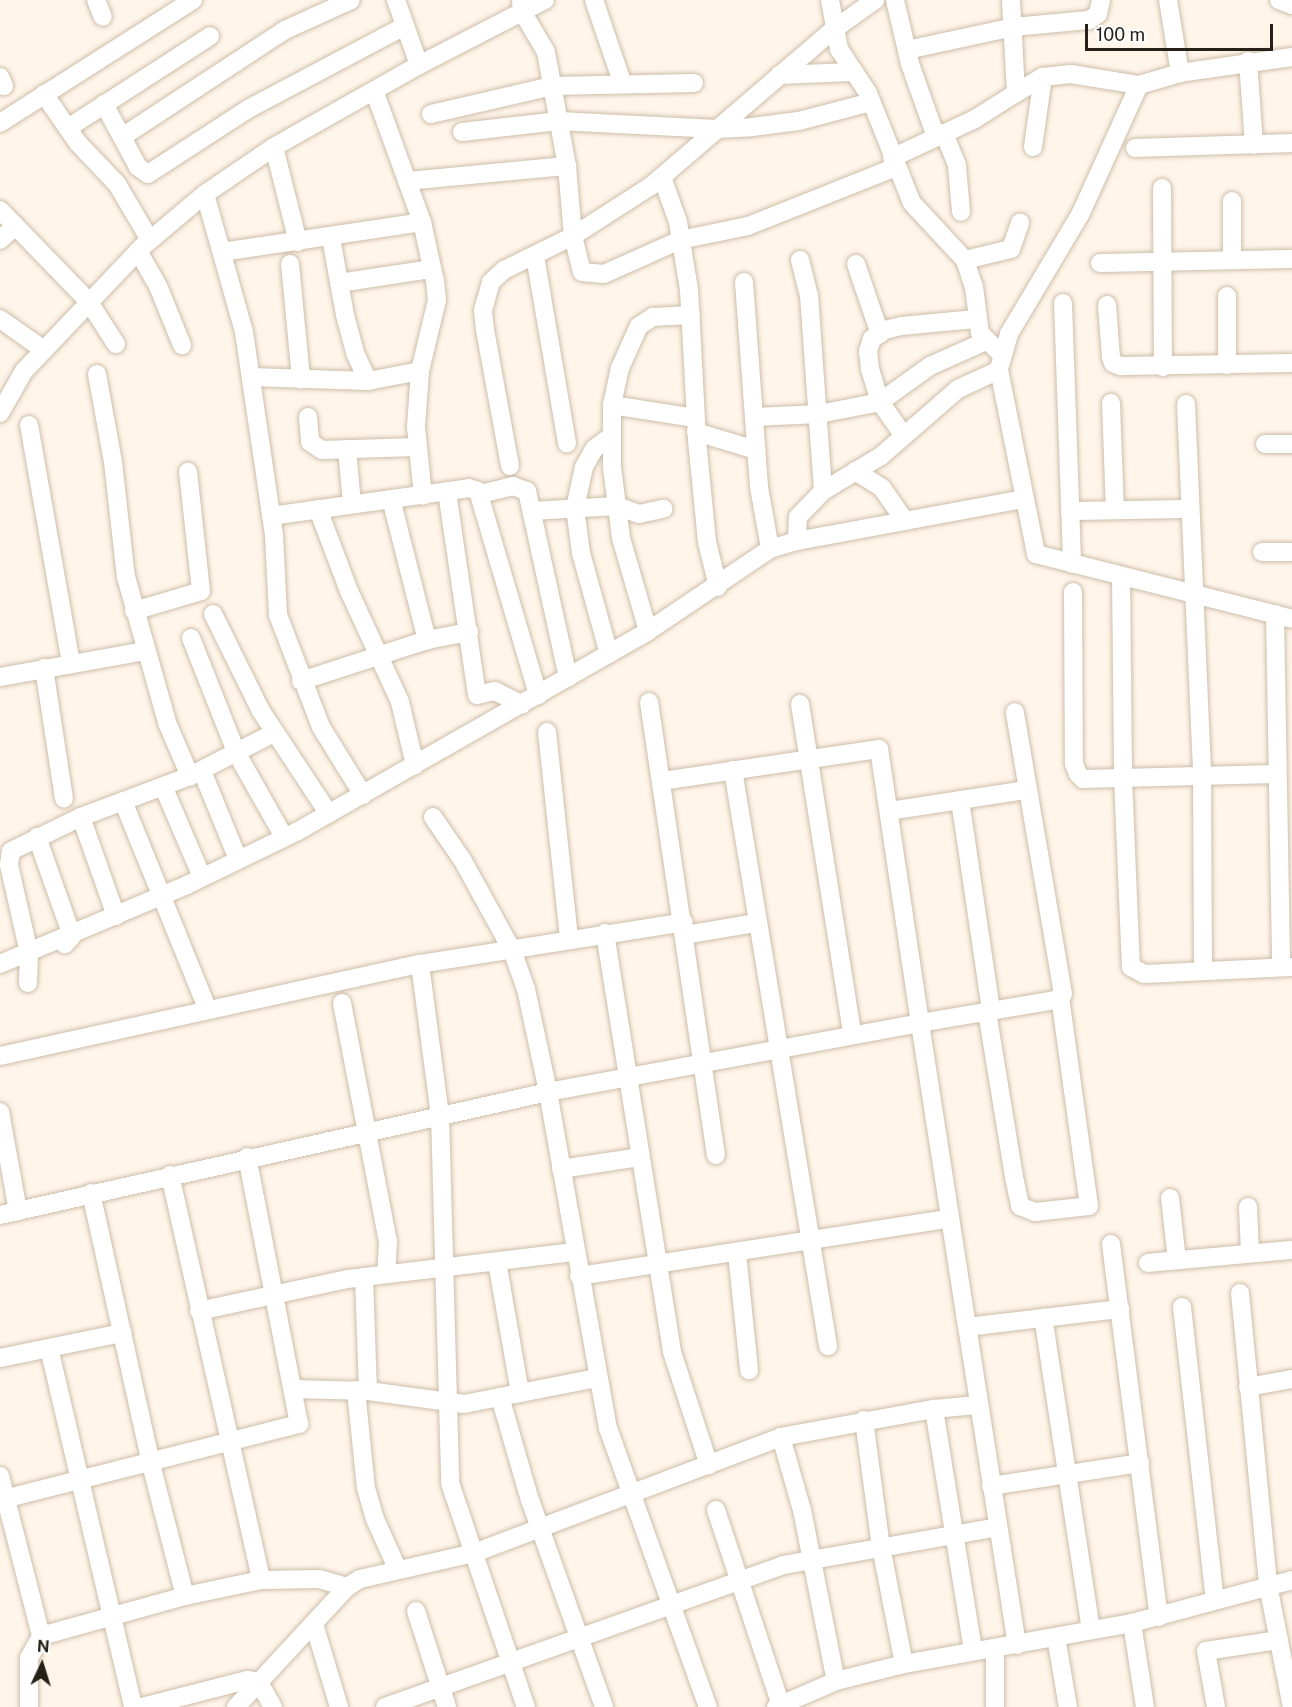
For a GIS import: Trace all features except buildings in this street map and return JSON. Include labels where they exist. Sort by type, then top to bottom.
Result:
[{"type":"street","points":[[0,123],[193,0]]},
{"type":"street","points":[[122,137],[285,30],[351,0]]},
{"type":"street","points":[[396,0],[403,27],[419,64]]},
{"type":"street","points":[[0,413],[7,380],[44,350],[144,245],[205,194],[274,147],[375,93],[419,64],[522,6],[545,0]]},
{"type":"street","points":[[594,0],[622,82]]},
{"type":"street","points":[[830,0],[833,30],[852,72],[863,84],[894,162],[921,214],[965,260],[974,286],[976,320],[1000,362],[1036,554],[1283,617],[1275,774],[1287,967],[1203,969],[1144,974],[1131,967],[1123,778],[1121,576]]},
{"type":"street","points":[[510,466],[483,310],[491,282],[504,270],[573,236],[662,177],[779,75],[833,30],[874,0]]},
{"type":"street","points":[[899,0],[907,50],[940,135],[957,166],[961,212]]},
{"type":"street","points":[[1011,0],[1019,87]]},
{"type":"street","points":[[907,50],[1013,27],[1089,20],[1098,14],[1101,0]]},
{"type":"street","points":[[1168,0],[1180,73]]},
{"type":"street","points":[[1279,0],[1292,4]]},
{"type":"street","points":[[522,6],[546,52],[567,166],[573,236],[578,262],[582,272],[591,275],[604,274],[680,240],[748,226],[894,162],[1019,87],[1043,77],[1071,74],[1139,85],[1180,73],[1292,57]]},
{"type":"street","points":[[104,104],[138,167],[148,174],[248,109],[403,27]]},
{"type":"street","points":[[68,128],[210,36]]},
{"type":"street","points":[[1248,62],[1254,145]]},
{"type":"street","points":[[779,75],[852,72]]},
{"type":"street","points":[[1033,147],[1043,77]]},
{"type":"street","points":[[431,114],[552,86],[622,82],[694,83]]},
{"type":"street","points":[[797,541],[798,517],[823,491],[904,436],[958,389],[1000,362],[1009,334],[1081,213],[1139,85]]},
{"type":"street","points":[[375,93],[422,222],[437,300],[420,371],[416,447],[423,496]]},
{"type":"street","points":[[44,94],[68,128],[117,184],[144,245],[182,345]]},
{"type":"street","points":[[462,132],[558,120],[717,129],[799,121],[871,102]]},
{"type":"street","points":[[1135,148],[1292,143]]},
{"type":"street","points":[[274,147],[298,242]]},
{"type":"street","points":[[407,181],[567,166]]},
{"type":"street","points":[[662,177],[678,222],[691,315],[696,425],[707,542],[718,587]]},
{"type":"street","points":[[1162,188],[1163,367]]},
{"type":"street","points":[[205,194],[222,252],[252,377],[271,516],[278,615],[301,681],[321,727],[363,795]]},
{"type":"street","points":[[1232,201],[1232,260]]},
{"type":"street","points":[[0,210],[89,302],[116,344]]},
{"type":"street","points":[[222,252],[331,238],[422,222]]},
{"type":"street","points":[[965,260],[1011,249],[1020,223]]},
{"type":"street","points":[[0,240],[15,226]]},
{"type":"street","points":[[331,238],[355,353],[368,381]]},
{"type":"street","points":[[535,256],[567,443]]},
{"type":"street","points":[[1100,263],[1292,259]]},
{"type":"street","points":[[800,260],[809,295],[823,491]]},
{"type":"street","points":[[291,264],[301,379]]},
{"type":"street","points":[[856,264],[880,334]]},
{"type":"street","points":[[339,283],[432,269]]},
{"type":"street","points":[[744,282],[761,514],[770,549]]},
{"type":"street","points":[[1227,296],[1227,365]]},
{"type":"street","points":[[1063,303],[1072,564]]},
{"type":"street","points":[[1107,305],[1113,363],[1163,367],[1292,363]]},
{"type":"street","points":[[648,631],[632,582],[617,506],[611,436],[612,405],[620,368],[639,326],[653,317],[691,315]]},
{"type":"street","points":[[0,319],[44,350]]},
{"type":"street","points":[[904,436],[880,402],[868,351],[872,339],[901,326],[976,320]]},
{"type":"street","points":[[754,417],[819,414],[880,402],[930,366],[986,341]]},
{"type":"street","points":[[252,377],[368,381],[420,371]]},
{"type":"street","points":[[98,374],[113,462],[126,577],[144,651],[168,725],[196,774],[238,859]]},
{"type":"street","points":[[1112,403],[1115,510]]},
{"type":"street","points":[[1186,404],[1191,592],[1202,776],[1203,969]]},
{"type":"street","points":[[612,405],[696,425],[756,450]]},
{"type":"street","points":[[308,417],[314,448],[416,447]]},
{"type":"street","points":[[29,425],[71,664]]},
{"type":"street","points":[[609,654],[580,554],[575,508],[584,467],[594,449],[611,436]]},
{"type":"street","points":[[1265,444],[1292,444]]},
{"type":"street","points":[[346,449],[352,504]]},
{"type":"street","points":[[855,471],[882,488],[905,521]]},
{"type":"street","points":[[134,611],[201,591],[188,472]]},
{"type":"street","points":[[481,494],[522,486],[527,491],[568,678]]},
{"type":"street","points":[[271,516],[474,488],[481,494],[538,695]]},
{"type":"street","points":[[447,492],[477,695],[495,691],[522,705]]},
{"type":"street","points":[[391,499],[427,640]]},
{"type":"street","points":[[0,964],[72,936],[202,877],[329,814],[648,631],[718,587],[770,549],[797,541],[1024,499]]},
{"type":"street","points":[[532,511],[617,506],[639,514],[663,509]]},
{"type":"street","points":[[318,509],[378,655],[400,702],[415,765]]},
{"type":"street","points":[[1070,511],[1188,509]]},
{"type":"street","points":[[1262,552],[1292,552]]},
{"type":"street","points":[[1073,592],[1074,764],[1083,779],[1275,774]]},
{"type":"street","points":[[213,614],[274,733],[329,814]]},
{"type":"street","points":[[301,681],[427,640],[469,632]]},
{"type":"street","points":[[191,639],[237,754],[284,837]]},
{"type":"street","points":[[0,676],[144,651]]},
{"type":"street","points":[[44,668],[64,798]]},
{"type":"street","points":[[649,702],[717,1155]]},
{"type":"street","points":[[800,704],[852,1035]]},
{"type":"street","points":[[960,800],[992,1011],[988,1018],[1020,1206],[1035,1212],[1089,1206],[1060,998],[1064,991],[1015,712]]},
{"type":"street","points":[[547,732],[568,938]]},
{"type":"street","points":[[28,982],[29,953],[8,858],[11,851],[81,817],[196,774],[274,733]]},
{"type":"street","points":[[661,781],[879,749],[947,1219],[967,1327],[977,1405],[1017,1645]]},
{"type":"street","points":[[733,770],[756,923],[828,1346]]},
{"type":"street","points":[[163,786],[202,877]]},
{"type":"street","points":[[889,811],[1027,790]]},
{"type":"street","points":[[123,801],[207,1008]]},
{"type":"street","points":[[81,817],[116,916]]},
{"type":"street","points":[[433,817],[463,861],[512,950],[526,989],[549,1092],[574,1252],[608,1428],[633,1495],[669,1607],[708,1707]]},
{"type":"street","points":[[37,837],[72,936]]},
{"type":"street","points":[[0,1056],[207,1008],[420,964],[605,933],[756,923]]},
{"type":"street","points":[[605,933],[639,1157],[678,1379],[709,1465]]},
{"type":"street","points":[[58,954],[72,936]]},
{"type":"street","points":[[420,964],[441,1115],[446,1269],[446,1403],[450,1483],[526,1707]]},
{"type":"street","points":[[0,1112],[9,1213],[247,1157],[549,1092],[1060,998]]},
{"type":"street","points":[[342,1004],[369,1131],[388,1241],[386,1274]]},
{"type":"street","points":[[3,1500],[296,1427],[300,1420],[247,1157]]},
{"type":"street","points":[[561,1169],[639,1157]]},
{"type":"street","points":[[170,1175],[228,1444],[261,1580]]},
{"type":"street","points":[[91,1193],[151,1464],[185,1596]]},
{"type":"street","points":[[1170,1198],[1177,1260]]},
{"type":"street","points":[[1248,1207],[1250,1254]]},
{"type":"street","points":[[579,1276],[947,1219]]},
{"type":"street","points":[[1111,1244],[1159,1617]]},
{"type":"street","points":[[1148,1263],[1292,1250]]},
{"type":"street","points":[[199,1311],[364,1277],[574,1252]]},
{"type":"street","points":[[737,1253],[748,1370]]},
{"type":"street","points":[[497,1262],[520,1393]]},
{"type":"street","points":[[364,1277],[362,1390],[366,1488],[375,1519],[398,1568]]},
{"type":"street","points":[[1240,1293],[1268,1585],[1292,1706]]},
{"type":"street","points":[[1182,1307],[1215,1600]]},
{"type":"street","points":[[967,1327],[1120,1309]]},
{"type":"street","points":[[1043,1318],[1091,1630]]},
{"type":"street","points":[[0,1358],[122,1333]]},
{"type":"street","points":[[49,1348],[77,1481],[133,1707]]},
{"type":"street","points":[[293,1389],[362,1390],[446,1403],[500,1397],[597,1377]]},
{"type":"street","points":[[1248,1387],[1292,1379]]},
{"type":"street","points":[[500,1397],[541,1530],[604,1707]]},
{"type":"street","points":[[236,1707],[347,1587],[360,1579],[398,1568],[474,1553],[541,1530],[781,1437],[864,1420],[977,1405]]},
{"type":"street","points":[[934,1409],[952,1535],[973,1650]]},
{"type":"street","points":[[864,1420],[881,1547],[904,1664]]},
{"type":"street","points":[[781,1437],[812,1558],[836,1681]]},
{"type":"street","points":[[991,1486],[1140,1463]]},
{"type":"street","points":[[0,1476],[3,1500],[41,1636],[29,1658],[29,1707]]},
{"type":"street","points":[[716,1510],[741,1581],[778,1706],[836,1681],[904,1664],[1132,1623],[1292,1580]]},
{"type":"street","points":[[385,1707],[812,1558],[998,1527]]},
{"type":"street","points":[[41,1636],[185,1596],[261,1580],[319,1580],[347,1587]]},
{"type":"street","points":[[416,1611],[447,1707]]},
{"type":"street","points":[[1132,1623],[1144,1707]]},
{"type":"street","points":[[314,1624],[339,1707]]},
{"type":"street","points":[[1056,1637],[1068,1707]]},
{"type":"street","points":[[1216,1707],[1206,1651],[1279,1640]]},
{"type":"street","points":[[995,1648],[996,1707]]},
{"type":"street","points":[[142,1707],[234,1683],[259,1682]]},
{"type":"street","points":[[259,1682],[273,1707]]}]
